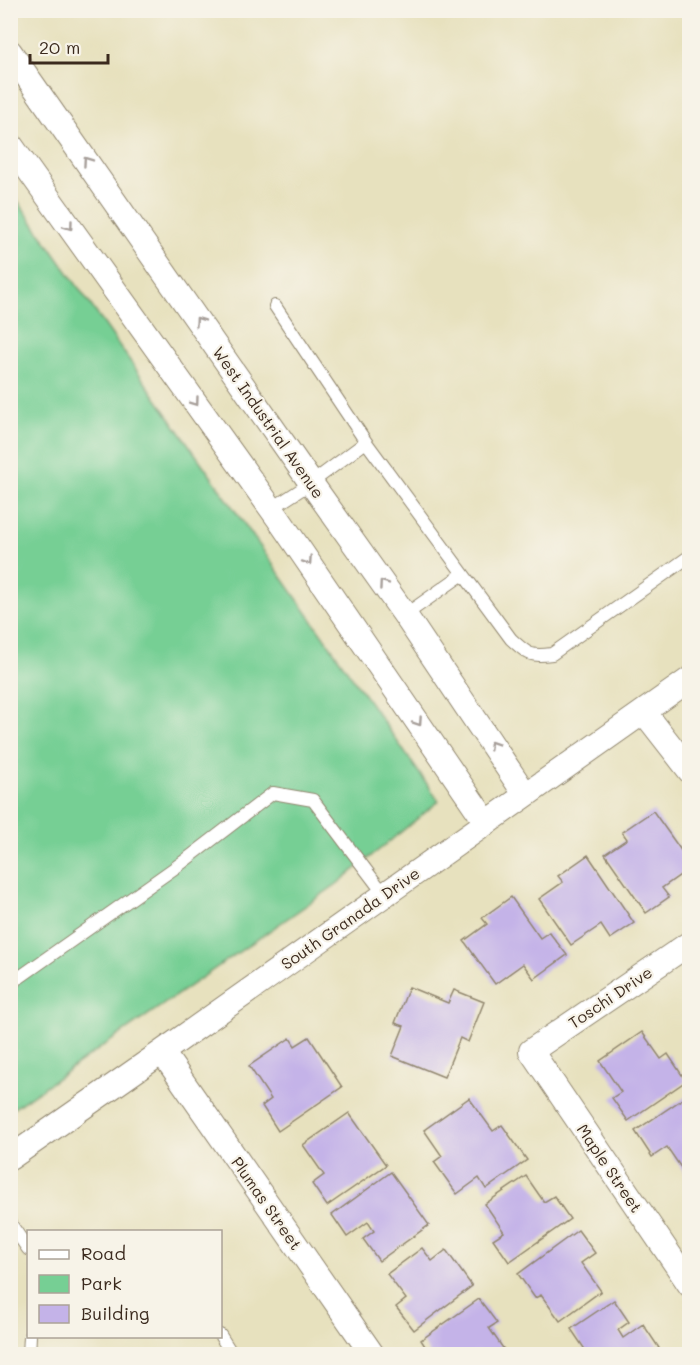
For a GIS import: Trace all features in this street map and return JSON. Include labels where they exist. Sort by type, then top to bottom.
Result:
[{"type":"street","name":"West Industrial Avenue","points":[[10,52],[405,615],[525,794]]},
{"type":"street","points":[[10,144],[271,509],[486,822]]},
{"type":"street","name":"South Granada Drive","points":[[10,1158],[690,679]]},
{"type":"street","points":[[644,712],[690,771]]},
{"type":"street","name":"Toschi Drive","points":[[531,1051],[690,943]]},
{"type":"street","name":"Maple Street","points":[[531,1051],[690,1285]]},
{"type":"street","name":"Plumas Street","points":[[162,1052],[372,1354]]},
{"type":"lane","points":[[275,306],[366,442],[511,639],[528,654],[539,656],[552,654],[690,556]]},
{"type":"lane","points":[[271,509],[311,483],[366,442]]},
{"type":"lane","points":[[405,615],[464,574]]},
{"type":"lane","points":[[10,984],[183,862],[273,793],[313,800],[384,894]]},
{"type":"lane","points":[[10,1222],[27,1248]]},
{"type":"lane","points":[[29,1354],[30,1338]]},
{"type":"lane","points":[[222,1338],[232,1354]]},
{"type":"green space","points":[[10,190],[439,801],[337,884],[11,1110]]},
{"type":"building","points":[[653,811],[690,863],[690,868],[662,888],[669,897],[646,913],[605,854],[627,839],[622,832]]},
{"type":"building","points":[[588,855],[634,923],[610,939],[601,925],[571,945],[539,899],[563,882],[558,876]]},
{"type":"building","points":[[511,897],[540,938],[549,932],[567,955],[534,979],[523,964],[495,984],[464,941],[487,924],[482,918]]},
{"type":"building","points":[[409,987],[448,1003],[454,990],[484,1002],[468,1042],[460,1038],[444,1077],[392,1056],[404,1026],[395,1023]]},
{"type":"building","points":[[642,1032],[661,1059],[668,1054],[686,1081],[628,1121],[612,1098],[621,1092],[600,1061]]},
{"type":"building","points":[[309,1037],[342,1087],[278,1131],[262,1106],[271,1099],[249,1066],[290,1038],[295,1046]]},
{"type":"building","points":[[690,1094],[690,1173],[686,1175],[667,1147],[652,1157],[635,1131]]},
{"type":"building","points":[[469,1098],[493,1131],[502,1125],[527,1160],[486,1189],[479,1178],[457,1194],[434,1162],[442,1156],[424,1130]]},
{"type":"building","points":[[349,1113],[386,1165],[327,1206],[312,1184],[324,1175],[303,1145]]},
{"type":"building","points":[[391,1172],[429,1225],[379,1261],[363,1239],[374,1231],[368,1222],[347,1237],[332,1215]]},
{"type":"building","points":[[526,1176],[544,1202],[554,1196],[570,1219],[509,1262],[493,1239],[504,1232],[485,1204]]},
{"type":"building","points":[[578,1230],[595,1253],[581,1263],[601,1291],[560,1321],[541,1295],[535,1298],[518,1274]]},
{"type":"building","points":[[422,1248],[432,1261],[446,1250],[472,1286],[414,1330],[396,1307],[406,1299],[387,1274]]},
{"type":"building","points":[[479,1299],[497,1323],[489,1328],[507,1354],[430,1354],[421,1340]]},
{"type":"building","points":[[614,1300],[629,1322],[618,1330],[623,1338],[643,1324],[659,1348],[650,1354],[588,1354],[571,1329]]}]
